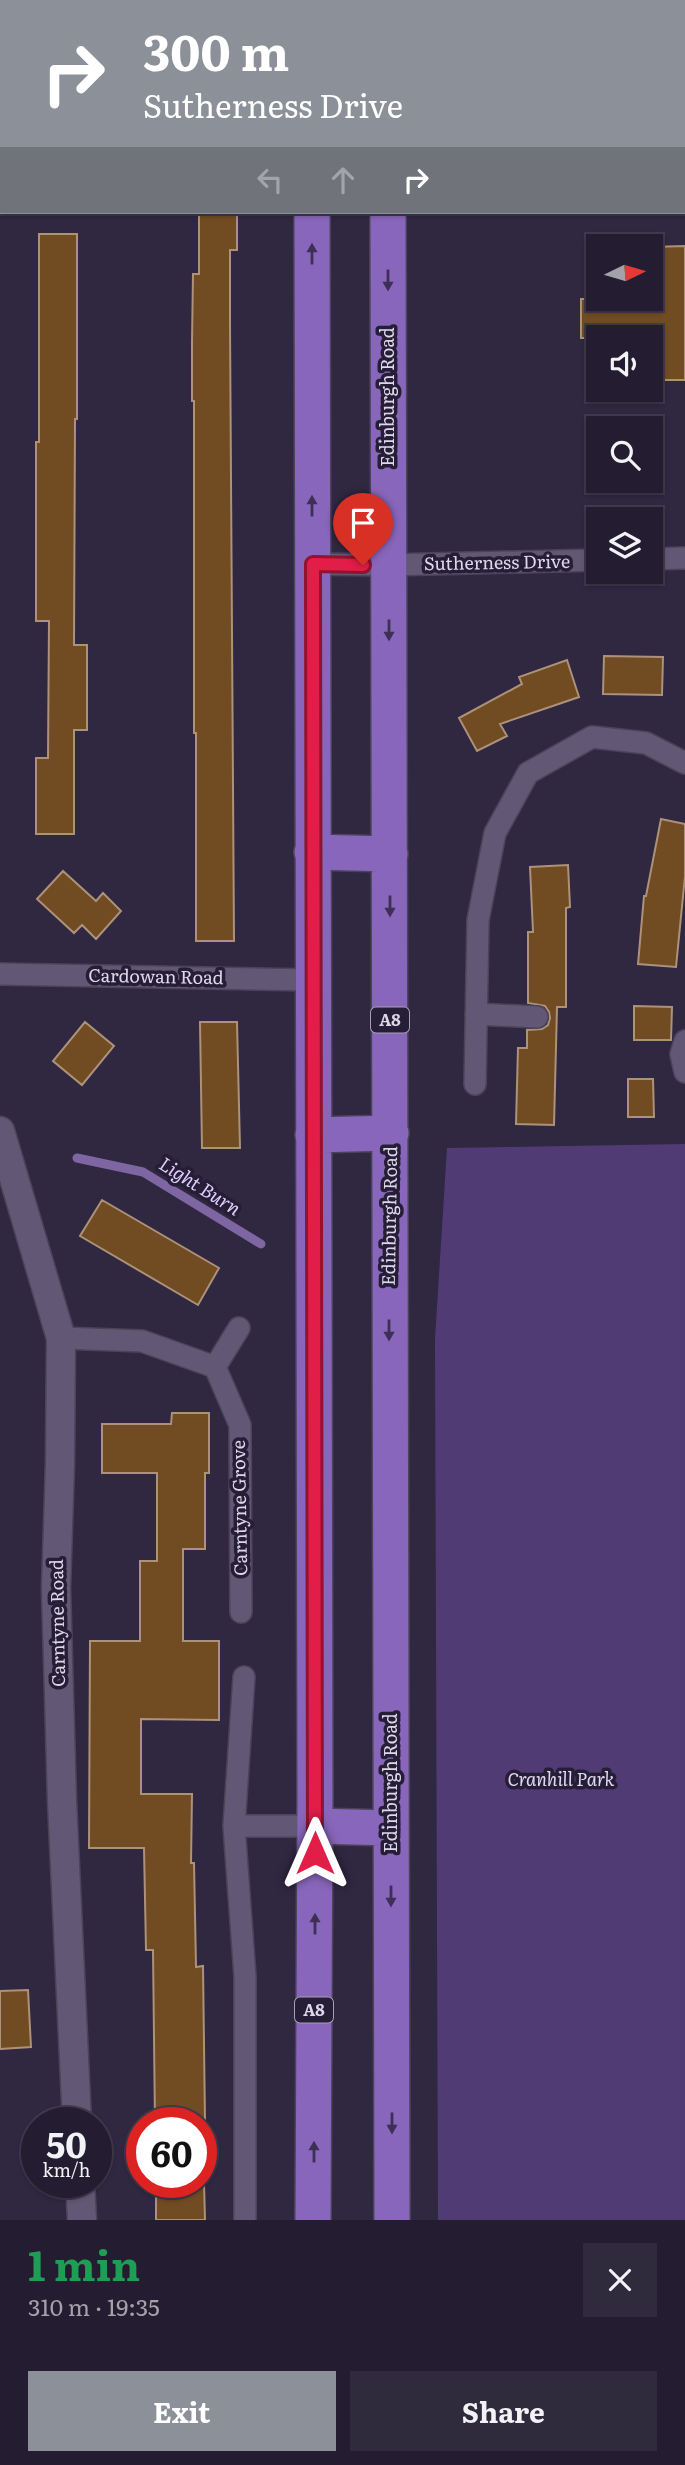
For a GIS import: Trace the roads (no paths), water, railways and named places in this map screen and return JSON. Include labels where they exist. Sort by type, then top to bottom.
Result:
[{"type":"main road","name":"A8","points":[[312,214],[315,1826],[313,2220]]},
{"type":"main road","name":"Edinburgh Road","points":[[388,214],[392,2220]]},
{"type":"main road","points":[[312,852],[390,854]]},
{"type":"main road","points":[[313,1135],[391,1133]]},
{"type":"main road","points":[[315,1826],[391,1828]]},
{"type":"street","points":[[663,559],[685,558]]},
{"type":"street","name":"Sutherness Drive","points":[[313,564],[586,560]]},
{"type":"street","points":[[475,1084],[478,920],[495,833],[528,773],[592,737],[646,743],[685,763]]},
{"type":"street","name":"Cardowan Road","points":[[0,974],[312,980]]},
{"type":"street","points":[[476,1014],[537,1017]]},
{"type":"street","points":[[685,1041],[681,1054],[685,1072]]},
{"type":"street","name":"Carntyne Road","points":[[0,1130],[61,1338],[56,1589],[62,1814],[76,2107]]},
{"type":"street","points":[[61,1338],[142,1341],[215,1367],[239,1328]]},
{"type":"street","name":"Carntyne Grove","points":[[215,1367],[240,1425],[241,1612]]},
{"type":"street","points":[[244,1677],[234,1826],[245,1976],[245,2220]]},
{"type":"street","points":[[234,1826],[315,1826]]},
{"type":"street","points":[[81,2198],[82,2220]]},
{"type":"waterway","name":"Light Burn","points":[[77,1158],[143,1172],[261,1244]]},
{"type":"park label","name":"Cranhill Park","points":[[561,1780]]}]
